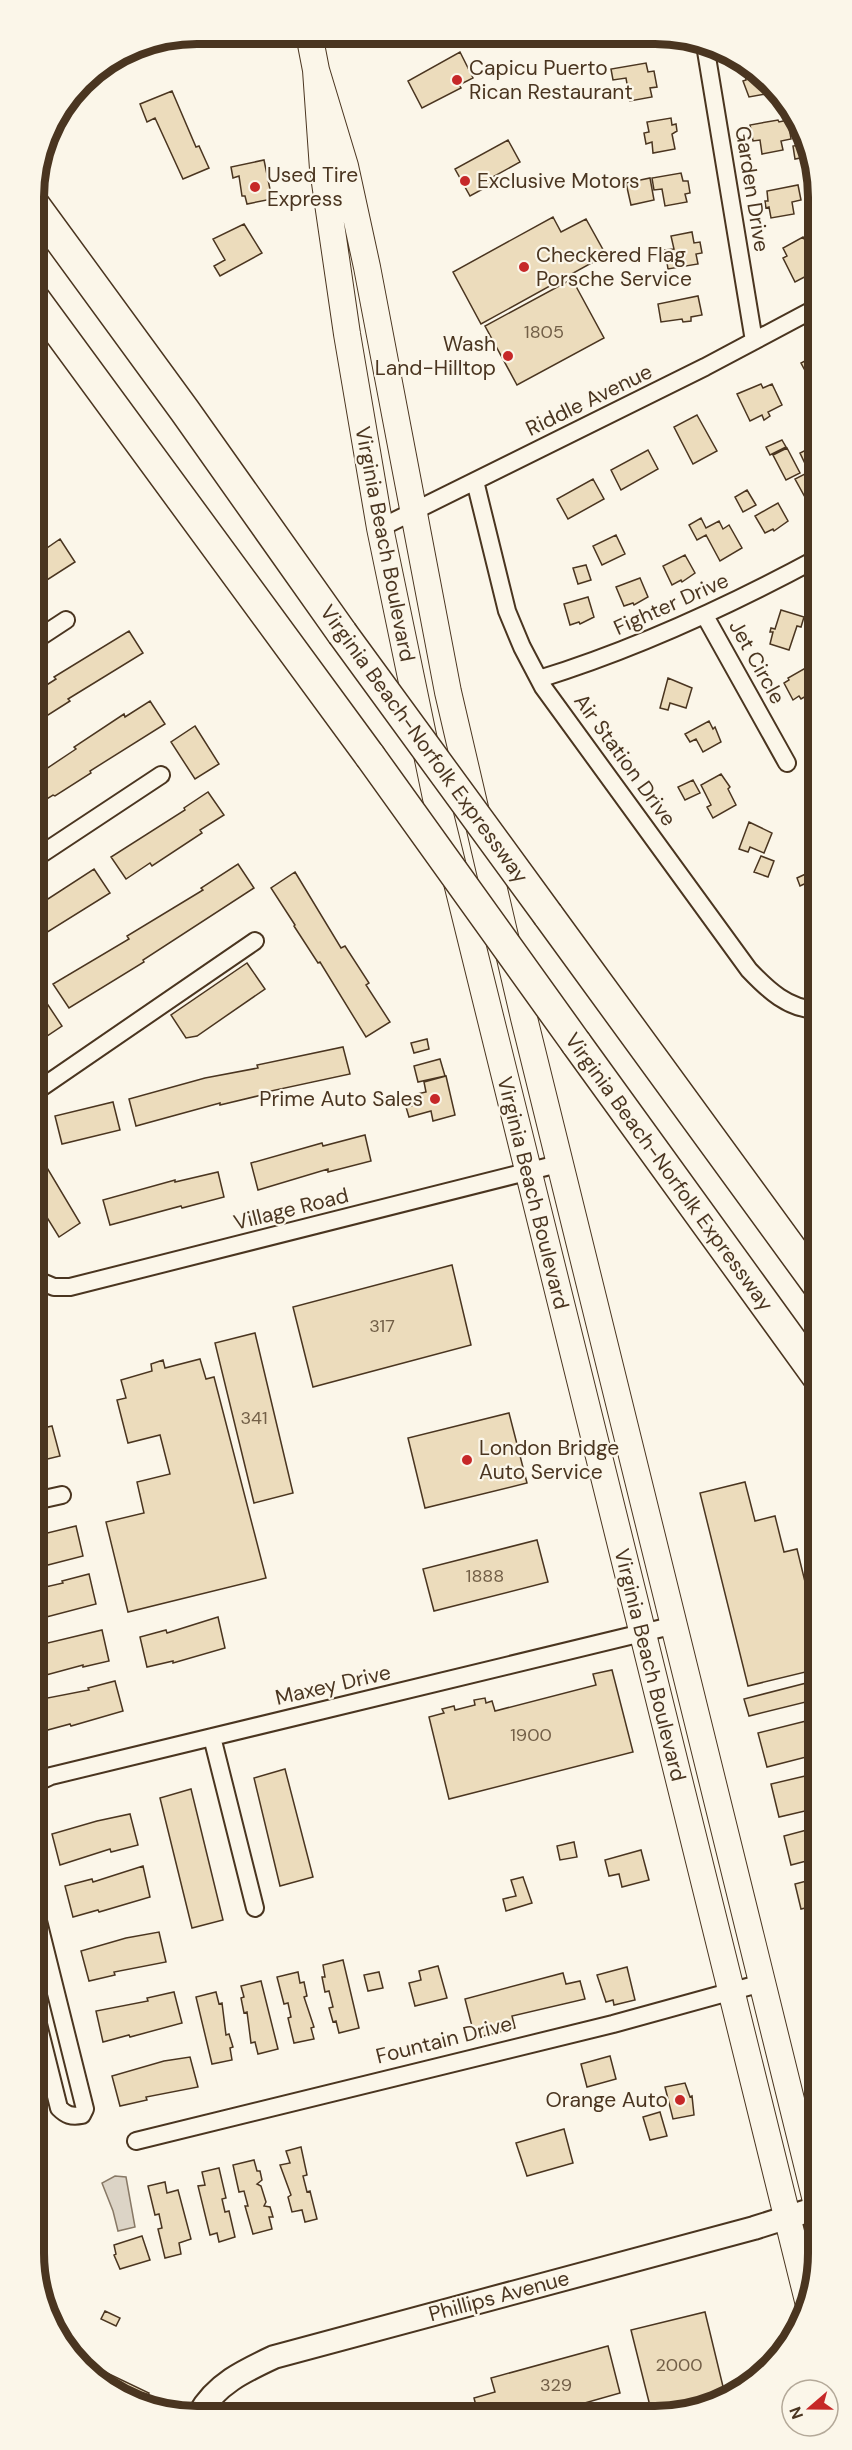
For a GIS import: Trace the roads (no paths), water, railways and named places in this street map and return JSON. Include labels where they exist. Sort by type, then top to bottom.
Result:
[{"type":"highway","points":[[44,207],[105,302]]},
{"type":"highway","name":"Virginia Beach-Norfolk Expressway","points":[[44,218],[342,633],[808,1272]]},
{"type":"highway","name":"Virginia Beach-Norfolk Expressway","points":[[44,312],[370,756],[808,1362]]},
{"type":"main road","name":"Virginia Beach Boulevard","points":[[311,44],[316,70],[345,166],[367,267],[448,693],[558,1164],[675,1625],[808,2169]]},
{"type":"main road","name":"Virginia Beach Boulevard","points":[[316,70],[323,169],[332,236],[380,528],[436,798],[805,2288]]},
{"type":"street","name":"Garden Drive","points":[[706,53],[754,341]]},
{"type":"street","name":"Riddle Avenue","points":[[380,528],[808,312]]},
{"type":"street","name":"Air Station Drive","points":[[475,481],[507,611],[539,679],[749,970],[767,988],[788,1003],[808,1008]]},
{"type":"street","name":"Fighter Drive","points":[[539,679],[598,660],[705,616],[808,563]]},
{"type":"street","name":"Jet Circle","points":[[705,616],[787,763]]},
{"type":"street","points":[[44,634],[66,620]]},
{"type":"street","points":[[44,852],[161,774]]},
{"type":"street","points":[[44,1086],[255,941]]},
{"type":"street","name":"Village Road","points":[[44,1283],[54,1287],[69,1287],[558,1164]]},
{"type":"street","points":[[44,1499],[62,1495]]},
{"type":"street","name":"Maxey Drive","points":[[44,1779],[675,1625]]},
{"type":"street","points":[[213,1737],[255,1908]]},
{"type":"street","points":[[44,1945],[85,2109],[82,2115],[65,2114],[59,2108],[44,2048]]},
{"type":"street","name":"Fountain Drive","points":[[136,2140],[613,2024],[762,1983]]},
{"type":"street","name":"Phillips Avenue","points":[[204,2406],[217,2390],[231,2379],[274,2357],[808,2212]]},
{"type":"place","name":"Capicu Puerto Rican Restaurant","points":[[457,80]]},
{"type":"place","name":"Exclusive Motors","points":[[465,181]]},
{"type":"place","name":"Used Tire Express","points":[[255,187]]},
{"type":"place","name":"Checkered Flag Porsche Service","points":[[524,267]]},
{"type":"place","name":"Wash Land-Hilltop","points":[[508,356]]},
{"type":"place","name":"Prime Auto Sales","points":[[435,1099]]},
{"type":"place","name":"London Bridge Auto Service","points":[[467,1460]]},
{"type":"place","name":"Orange Auto","points":[[680,2100]]}]
